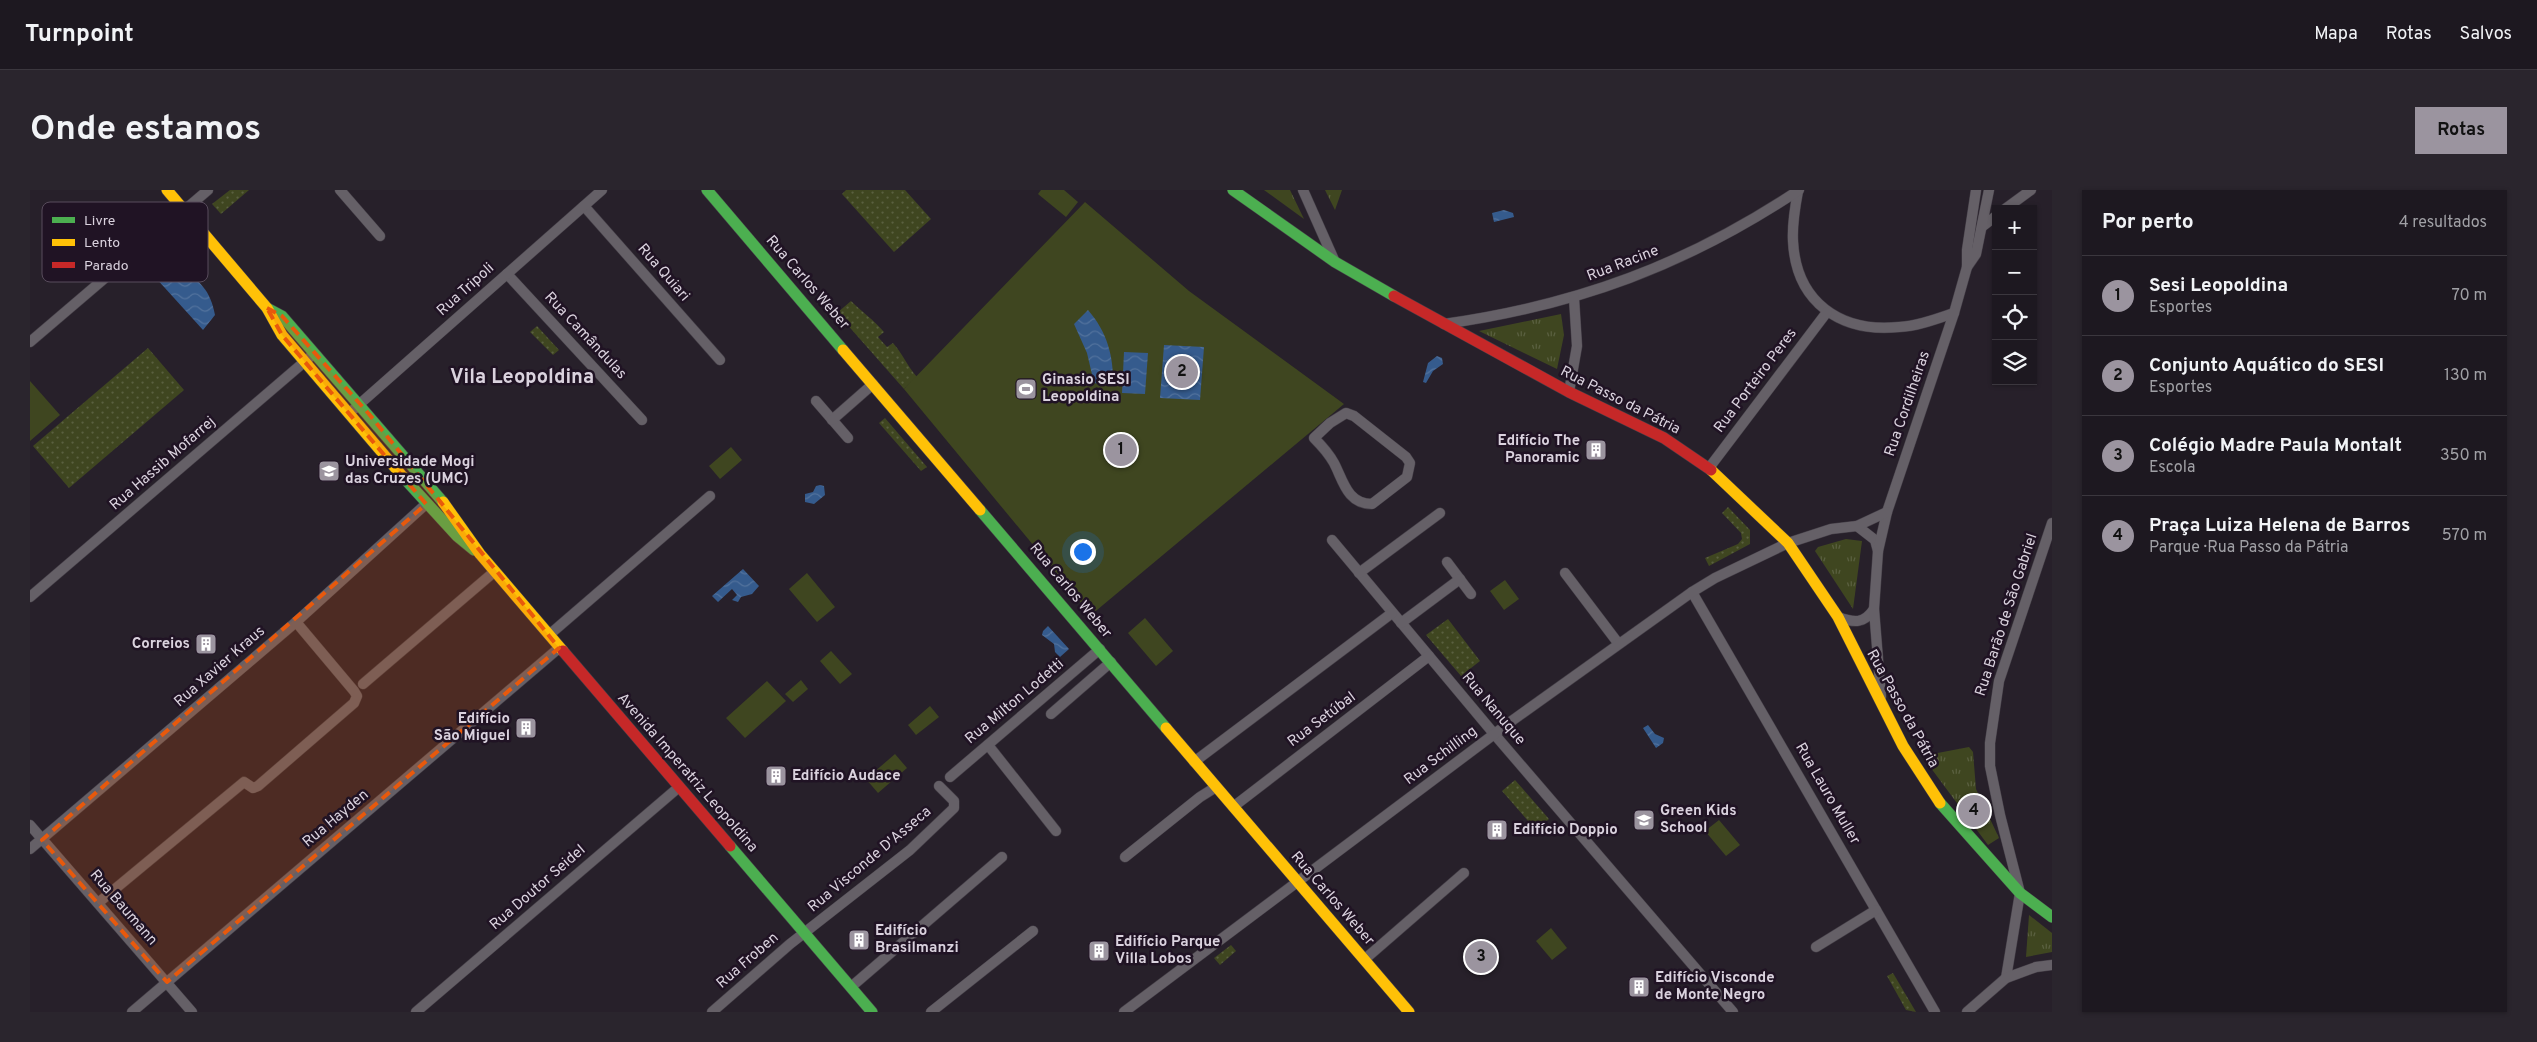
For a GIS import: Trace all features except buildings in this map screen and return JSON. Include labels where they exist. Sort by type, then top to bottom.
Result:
[{"type":"street","name":"Avenida Imperatriz Leopoldina","points":[[167,190],[177,202]]},
{"type":"street","points":[[194,202],[208,190]]},
{"type":"street","points":[[340,190],[380,236]]},
{"type":"street","name":"Rua Tripoli","points":[[350,413],[602,190]]},
{"type":"street","name":"Rua Carlos Weber","points":[[707,190],[1409,1012]]},
{"type":"street","name":"Rua Passo da Pátria","points":[[1233,190],[1335,262],[1442,324],[1569,392],[1664,438],[1708,468],[1788,543],[1838,617],[1882,706],[1918,770],[1952,818],[2020,893],[2052,917]]},
{"type":"street","points":[[1303,190],[1335,262]]},
{"type":"street","name":"Rua Cordilheiras","points":[[1882,706],[1874,609],[1878,551],[1887,512],[1954,314],[1967,267],[1967,250],[1976,190]]},
{"type":"street","name":"Rua Cordilheiras","points":[[1967,267],[1976,254],[1988,201],[1988,190]]},
{"type":"street","points":[[2009,205],[2031,190]]},
{"type":"street","points":[[1799,191],[1793,240],[1795,261],[1801,281],[1813,298],[1827,312],[1844,322],[1870,328],[1898,328],[1954,314]]},
{"type":"street","name":"Rua Racine","points":[[1442,324],[1489,318],[1574,298],[1639,276],[1685,255],[1799,191]]},
{"type":"street","points":[[1988,201],[1998,205]]},
{"type":"street","name":"Rua Quiari","points":[[584,206],[720,360]]},
{"type":"street","points":[[1983,226],[1992,219]]},
{"type":"street","name":"Avenida Imperatriz Leopoldina","points":[[208,238],[267,308],[276,328],[426,504],[457,536],[480,554]]},
{"type":"street","name":"Rua Camândulas","points":[[506,274],[642,420]]},
{"type":"street","points":[[30,342],[100,282]]},
{"type":"street","points":[[1569,392],[1577,346],[1574,298]]},
{"type":"street","name":"Avenida Imperatriz Leopoldina","points":[[267,308],[282,316],[316,352],[461,523],[480,554],[494,572],[872,1012]]},
{"type":"street","name":"Rua Porteiro Peres","points":[[1708,468],[1827,312]]},
{"type":"street","name":"Rua Hassib Mofarrej","points":[[30,597],[316,352]]},
{"type":"street","points":[[832,420],[873,384]]},
{"type":"street","points":[[816,401],[848,438]]},
{"type":"street","points":[[1346,413],[1354,416],[1406,457],[1410,468],[1407,476],[1372,504],[1364,503],[1350,496],[1342,485],[1334,464],[1314,438],[1330,423],[1346,413]]},
{"type":"street","points":[[549,635],[710,496]]},
{"type":"street","name":"Rua Xavier Kraus","points":[[30,849],[296,622],[426,504]]},
{"type":"street","name":"Rua Schilling","points":[[1129,1011],[1297,882],[1494,735],[1618,643],[1692,592],[1715,578],[1788,543],[1822,531],[1856,526],[1887,512]]},
{"type":"street","points":[[1359,572],[1440,513]]},
{"type":"street","name":"Rua Barão de São Gabriel","points":[[2020,893],[1990,766],[1990,743],[1999,681],[2052,523]]},
{"type":"street","points":[[1856,526],[1875,540],[1878,551]]},
{"type":"street","name":"Rua Nanuque","points":[[1332,540],[1494,735],[1733,1012]]},
{"type":"street","points":[[1447,562],[1471,594]]},
{"type":"street","points":[[363,684],[494,572]]},
{"type":"street","points":[[1565,573],[1618,643]]},
{"type":"street","points":[[1401,623],[1460,579]]},
{"type":"street","name":"Rua Lauro Muller","points":[[1692,592],[1935,1012]]},
{"type":"street","points":[[1838,617],[1855,623],[1868,618],[1874,609]]},
{"type":"street","points":[[1194,762],[1392,612]]},
{"type":"street","points":[[98,903],[244,782],[253,788],[258,786],[354,703],[357,696],[354,691],[296,622]]},
{"type":"street","name":"Rua Hayden","points":[[132,1012],[559,648]]},
{"type":"street","name":"Rua Milton Lodetti","points":[[950,777],[1100,650]]},
{"type":"street","name":"Rua Setúbal","points":[[1233,807],[1429,656]]},
{"type":"street","points":[[1051,714],[1111,662]]},
{"type":"street","points":[[988,745],[1056,830]]},
{"type":"street","name":"Rua Visconde D'Asseca","points":[[805,934],[910,850],[954,808],[954,801],[940,786]]},
{"type":"street","name":"Rua Doutor Seidel","points":[[416,1012],[679,787]]},
{"type":"street","points":[[1124,857],[1200,797],[1216,788]]},
{"type":"street","name":"Rua Baumann","points":[[30,825],[192,1012]]},
{"type":"street","points":[[851,988],[1002,857]]},
{"type":"street","points":[[1365,959],[1464,873]]},
{"type":"street","points":[[2006,978],[2020,893]]},
{"type":"street","points":[[1816,947],[1876,910]]},
{"type":"street","points":[[931,1012],[1033,931]]},
{"type":"street","name":"Rua Froben","points":[[712,1012],[790,944],[805,934]]},
{"type":"street","points":[[1967,1012],[2006,978],[2052,965]]},
{"type":"highlighted area","points":[[267,308],[282,316],[369,414],[559,648],[167,982],[42,840],[426,504],[282,335]]},
{"type":"green space","points":[[230,190],[249,190],[221,214],[212,204]]},
{"type":"green space","points":[[846,190],[905,190],[931,219],[894,252],[842,194]]},
{"type":"green space","points":[[1041,190],[1064,190],[1078,202],[1066,217],[1038,194]]},
{"type":"green space","points":[[1264,190],[1290,190],[1304,219]]},
{"type":"green space","points":[[1325,190],[1342,190],[1335,210]]},
{"type":"green space","points":[[1085,202],[1189,291],[1344,404],[1091,615],[904,389]]},
{"type":"green space","points":[[851,301],[884,332],[878,337],[887,347],[893,343],[917,377],[904,389],[837,313]]},
{"type":"green space","points":[[1561,314],[1564,335],[1557,369],[1479,331]]},
{"type":"green space","points":[[537,326],[559,350],[553,355],[530,332]]},
{"type":"green space","points":[[148,348],[184,390],[69,488],[33,446]]},
{"type":"green space","points":[[30,381],[60,415],[30,441]]},
{"type":"green space","points":[[885,418],[927,467],[921,471],[879,423]]},
{"type":"green space","points":[[731,447],[742,460],[720,479],[709,466]]},
{"type":"green space","points":[[1728,507],[1750,530],[1750,544],[1709,566],[1705,558],[1738,544],[1742,539],[1741,533],[1722,513]]},
{"type":"green space","points":[[1846,539],[1862,541],[1853,609],[1815,551],[1818,547]]},
{"type":"green space","points":[[807,573],[835,607],[817,622],[789,589]]},
{"type":"green space","points":[[1505,580],[1519,599],[1504,610],[1490,591]]},
{"type":"green space","points":[[1145,618],[1173,651],[1156,666],[1128,633]]},
{"type":"green space","points":[[1448,619],[1480,661],[1466,672],[1484,694],[1479,697],[1426,635]]},
{"type":"green space","points":[[831,651],[852,674],[840,684],[820,661]]},
{"type":"green space","points":[[801,680],[808,689],[793,702],[785,694]]},
{"type":"green space","points":[[767,681],[786,701],[745,738],[726,718]]},
{"type":"green space","points":[[930,706],[939,717],[916,735],[908,725]]},
{"type":"green space","points":[[1969,747],[1973,752],[1976,789],[1999,838],[1988,845],[1922,756]]},
{"type":"green space","points":[[895,754],[907,768],[878,793],[866,779]]},
{"type":"green space","points":[[1515,780],[1549,819],[1536,830],[1502,791]]},
{"type":"green space","points":[[1719,820],[1740,845],[1726,856],[1705,831]]},
{"type":"green space","points":[[2029,915],[2052,933],[2052,952],[2026,957]]},
{"type":"green space","points":[[1551,928],[1567,948],[1552,960],[1536,941]]},
{"type":"green space","points":[[1231,945],[1236,951],[1220,965],[1214,958]]},
{"type":"green space","points":[[1893,973],[1916,1012],[1906,1010],[1887,976]]},
{"type":"water","points":[[1504,210],[1513,213],[1514,217],[1494,222],[1492,213]]},
{"type":"water","points":[[160,282],[199,282],[203,286],[213,306],[215,315],[203,330]]},
{"type":"water","points":[[1088,310],[1095,318],[1108,345],[1111,355],[1113,386],[1094,383],[1087,353],[1074,324]]},
{"type":"water","points":[[1164,345],[1204,347],[1200,400],[1160,398]]},
{"type":"water","points":[[1124,352],[1148,353],[1145,394],[1122,393]]},
{"type":"water","points":[[1437,356],[1442,358],[1443,364],[1433,371],[1426,383],[1423,382],[1428,363]]},
{"type":"water","points":[[816,486],[824,486],[825,495],[814,504],[805,502],[805,494],[813,492]]},
{"type":"water","points":[[743,569],[759,586],[752,594],[741,597],[738,602],[732,600],[737,595],[732,589],[718,602],[712,596]]},
{"type":"water","points":[[1048,626],[1069,649],[1060,657],[1055,652],[1054,644],[1042,635]]},
{"type":"water","points":[[1648,725],[1655,734],[1664,738],[1663,743],[1656,748],[1643,728]]},
{"type":"traffic: fast","points":[[707,190],[843,350]]},
{"type":"traffic: fast","points":[[1233,190],[1335,262],[1394,296]]},
{"type":"traffic: fast","points":[[267,308],[282,316],[443,502]]},
{"type":"traffic: fast","points":[[403,477],[457,536],[474,550]]},
{"type":"traffic: fast","points":[[980,510],[1166,728]]},
{"type":"traffic: fast","points":[[1940,803],[2020,893],[2052,917]]},
{"type":"traffic: fast","points":[[730,846],[872,1012]]},
{"type":"traffic: slow","points":[[167,190],[177,202]]},
{"type":"traffic: slow","points":[[208,238],[267,308],[282,335],[403,477]]},
{"type":"traffic: slow","points":[[843,350],[980,510]]},
{"type":"traffic: slow","points":[[1711,470],[1788,543],[1838,617],[1903,746],[1940,803]]},
{"type":"traffic: slow","points":[[443,502],[480,554],[563,651]]},
{"type":"traffic: slow","points":[[1166,728],[1409,1012]]},
{"type":"traffic: jam","points":[[1394,296],[1569,392],[1664,438],[1711,470]]},
{"type":"traffic: jam","points":[[563,651],[730,846]]},
{"type":"place","name":"Conjunto Aquático do SESI","points":[[1182,372]]},
{"type":"place","name":"Ginasio SESI Leopoldina","points":[[1026,389]]},
{"type":"place","name":"Sesi Leopoldina","points":[[1121,450]]},
{"type":"place","name":"Edifício The Panoramic","points":[[1596,450]]},
{"type":"place","name":"Universidade Mogi das Cruzes (UMC)","points":[[329,471]]},
{"type":"place","name":"Correios","points":[[206,644]]},
{"type":"place","name":"Edifício São Miguel","points":[[526,728]]},
{"type":"place","name":"Edifício Audace","points":[[776,776]]},
{"type":"place","name":"Praça Luiza Helena de Barros","points":[[1974,811]]},
{"type":"place","name":"Green Kids School","points":[[1644,820]]},
{"type":"place","name":"Edifício Doppio","points":[[1497,830]]},
{"type":"place","name":"Edifício Brasilmanzi","points":[[859,940]]},
{"type":"place","name":"Edifício Parque Villa Lobos","points":[[1099,951]]},
{"type":"place","name":"Colégio Madre Paula Montalt","points":[[1481,957]]},
{"type":"place","name":"Edifício Visconde de Monte Negro","points":[[1639,987]]},
{"type":"district","name":"Vila Leopoldina","points":[[522,378]]}]
